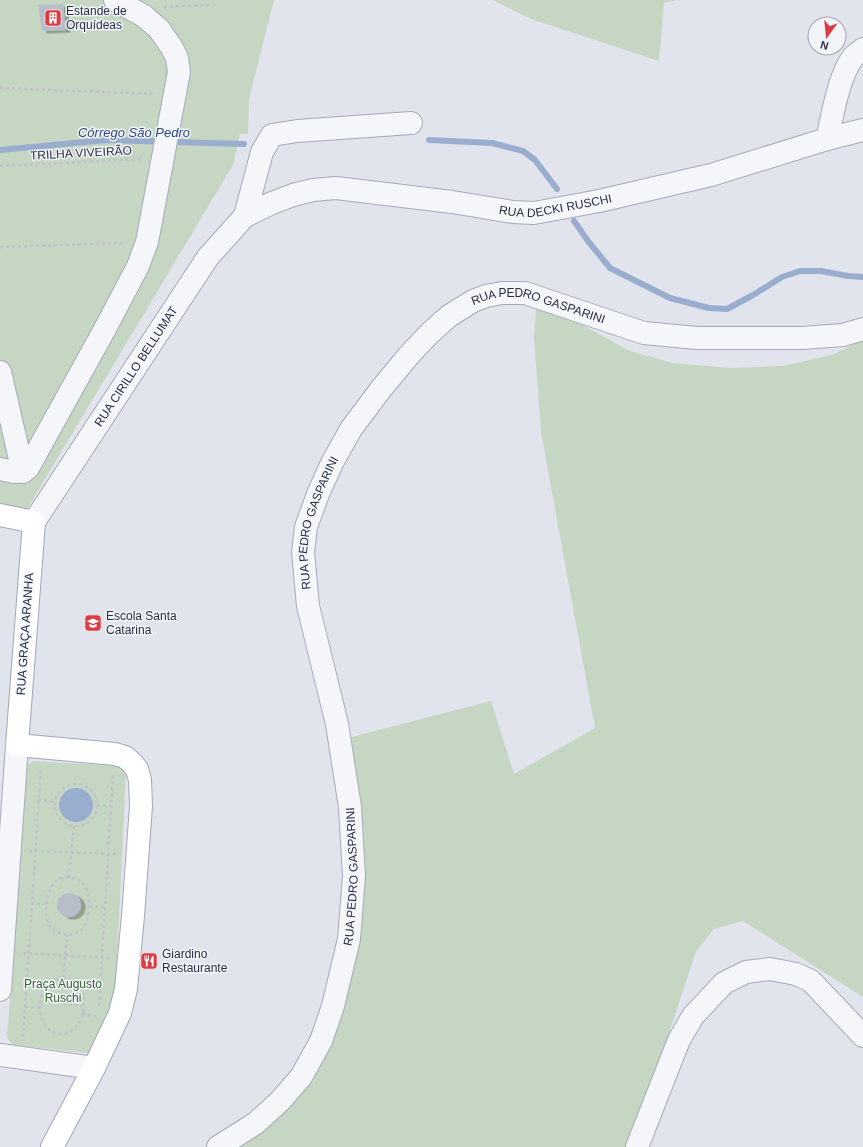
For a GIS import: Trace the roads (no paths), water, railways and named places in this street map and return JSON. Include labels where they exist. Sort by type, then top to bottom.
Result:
[{"type":"main road","points":[[0,515],[34,522]]},
{"type":"main road","name":"RUA GRAÇA ARANHA","points":[[17,745],[34,522]]},
{"type":"main road","points":[[17,745],[115,754],[124,757],[138,769],[140,780],[141,806],[126,988],[120,1013],[94,1068],[52,1147]]},
{"type":"street","points":[[0,469],[19,473],[28,468],[106,327],[138,266],[147,242],[179,72],[177,58],[159,29],[144,16],[115,0]]},
{"type":"street","points":[[827,139],[844,76],[854,56],[863,49]]},
{"type":"street","points":[[245,216],[262,152],[272,135],[297,131],[411,123]]},
{"type":"street","name":"RUA DECKI RUSCHI","points":[[245,216],[293,195],[313,190],[336,188],[452,202],[512,212],[534,213],[599,201],[711,175],[827,139],[863,130]]},
{"type":"street","name":"RUA CIRILLO BELLUMAT","points":[[34,522],[208,257],[245,216]]},
{"type":"street","name":"RUA PEDRO GASPARINI","points":[[218,1147],[256,1122],[280,1101],[302,1077],[321,1042],[334,1006],[349,939],[354,876],[350,807],[337,724],[308,606],[303,552],[306,528],[318,494],[332,463],[351,429],[381,389],[410,354],[449,316],[473,301],[502,292],[525,293],[644,333],[689,337],[802,338],[843,335],[863,329]]},
{"type":"street","points":[[0,372],[23,472]]},
{"type":"street","points":[[0,990],[17,745]]},
{"type":"street","points":[[637,1147],[679,1040],[693,1016],[724,983],[746,972],[770,969],[796,974],[811,981],[863,1036]]},
{"type":"street","points":[[0,1056],[94,1068]]},
{"type":"water","points":[[73,788],[79,788],[88,793],[92,799],[92,811],[88,817],[79,822],[73,822],[64,817],[59,808],[59,802],[64,793]]},
{"type":"waterway","name":"Córrego São Pedro","points":[[0,150],[106,140],[244,144]]},
{"type":"waterway","name":"Córrego São Pedro","points":[[429,140],[492,143],[523,151],[535,160],[557,189]]},
{"type":"waterway","name":"Córrego São Pedro","points":[[574,221],[610,268],[670,298],[709,308],[727,309],[782,277],[800,271],[821,271],[863,277]]},
{"type":"place","name":"Estande de Orquídeas","points":[[53,18]]},
{"type":"place","name":"Escola Santa Catarina","points":[[93,623]]},
{"type":"place","name":"Giardino Restaurante","points":[[149,961]]},
{"type":"park label","name":"Praça Augusto Ruschi","points":[[63,991]]}]
